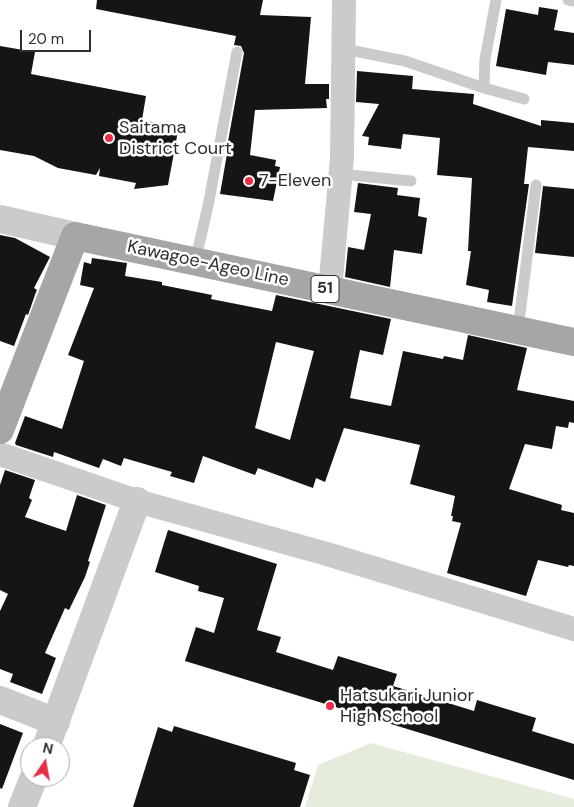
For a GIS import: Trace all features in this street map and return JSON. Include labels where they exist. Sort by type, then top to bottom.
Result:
[{"type":"main road","name":"Kawagoe-Ageo Line","points":[[75,236],[574,342]]},
{"type":"main road","points":[[0,430],[75,236]]},
{"type":"street","points":[[330,290],[342,158],[344,0]]},
{"type":"street","points":[[0,220],[75,236]]},
{"type":"street","points":[[0,454],[137,501],[327,554],[574,629]]},
{"type":"street","points":[[50,737],[137,501]]},
{"type":"street","points":[[0,700],[56,722]]},
{"type":"street","points":[[22,807],[30,787]]},
{"type":"lane","points":[[484,88],[485,60],[496,0]]},
{"type":"lane","points":[[568,0],[574,1]]},
{"type":"lane","points":[[344,49],[405,62],[524,99]]},
{"type":"lane","points":[[195,262],[208,206],[237,52]]},
{"type":"lane","points":[[340,174],[411,182]]},
{"type":"lane","points":[[518,330],[536,185]]},
{"type":"green space","points":[[371,743],[574,799],[574,807],[305,807],[318,765]]},
{"type":"building","points":[[97,0],[263,0],[260,15],[311,17],[305,84],[329,84],[329,99],[326,99],[327,108],[255,110],[250,155],[276,160],[275,166],[280,167],[273,201],[220,194],[244,53],[241,46],[234,45],[236,36],[96,9]]},
{"type":"building","points":[[539,7],[558,10],[554,30],[574,33],[574,65],[548,62],[546,75],[496,66],[506,9],[538,15]]},
{"type":"building","name":"Saitama District Court","points":[[0,46],[35,52],[31,74],[146,96],[142,120],[168,125],[178,131],[168,185],[134,189],[136,183],[99,176],[100,168],[96,175],[58,168],[34,156],[0,150]]},
{"type":"building","points":[[357,71],[413,76],[412,89],[474,94],[473,104],[541,126],[541,120],[574,123],[574,151],[528,147],[524,184],[529,184],[512,306],[487,302],[489,290],[466,285],[471,251],[468,251],[472,178],[437,175],[440,138],[403,134],[401,149],[368,145],[369,137],[362,136],[379,104],[356,102]]},
{"type":"building","points":[[358,183],[398,188],[397,195],[420,198],[418,216],[427,218],[422,254],[394,250],[390,287],[345,277],[348,247],[364,250],[371,214],[354,212]]},
{"type":"building","points":[[543,186],[574,189],[574,257],[535,253]]},
{"type":"building","points":[[0,235],[15,238],[50,257],[34,288],[37,290],[14,346],[0,341]]},
{"type":"building","points":[[92,258],[127,263],[125,276],[162,282],[162,285],[212,295],[211,299],[272,311],[276,295],[391,319],[383,355],[360,350],[350,398],[391,406],[403,351],[443,359],[444,356],[463,360],[468,335],[527,348],[517,390],[574,401],[574,423],[569,422],[568,428],[556,426],[552,449],[525,444],[509,489],[562,505],[561,510],[574,513],[574,566],[569,565],[568,567],[538,560],[526,596],[447,573],[461,523],[452,521],[453,516],[451,516],[455,496],[410,484],[420,445],[344,428],[325,482],[316,478],[313,488],[258,468],[255,475],[203,456],[194,483],[170,476],[172,472],[124,458],[121,466],[103,459],[99,468],[54,452],[53,457],[16,445],[15,443],[25,416],[62,429],[84,361],[68,355],[94,288],[80,285],[84,262],[91,264]],"holes":[[[276,342],[314,351],[290,440],[255,428]]]},
{"type":"building","points":[[5,470],[35,480],[29,498],[32,500],[25,517],[66,531],[77,495],[106,505],[88,561],[90,562],[85,577],[69,610],[65,608],[45,653],[56,658],[42,694],[10,682],[13,674],[0,669],[0,611],[8,594],[0,590],[0,485]]},
{"type":"building","points":[[168,530],[277,564],[257,630],[281,637],[276,652],[333,670],[338,656],[397,674],[393,686],[474,711],[477,700],[536,718],[532,731],[574,744],[574,780],[185,661],[196,627],[214,633],[224,598],[198,591],[199,586],[155,572]]},
{"type":"building","points":[[0,724],[23,733],[2,789],[0,788]]},
{"type":"building","points":[[174,726],[296,763],[294,770],[310,775],[300,807],[133,807],[158,727],[172,732]]},
{"type":"place","name":"Saitama District Court","points":[[109,138]]},
{"type":"place","name":"7-Eleven","points":[[249,181]]},
{"type":"place","name":"Hatsukari Junior High School","points":[[330,706]]}]
